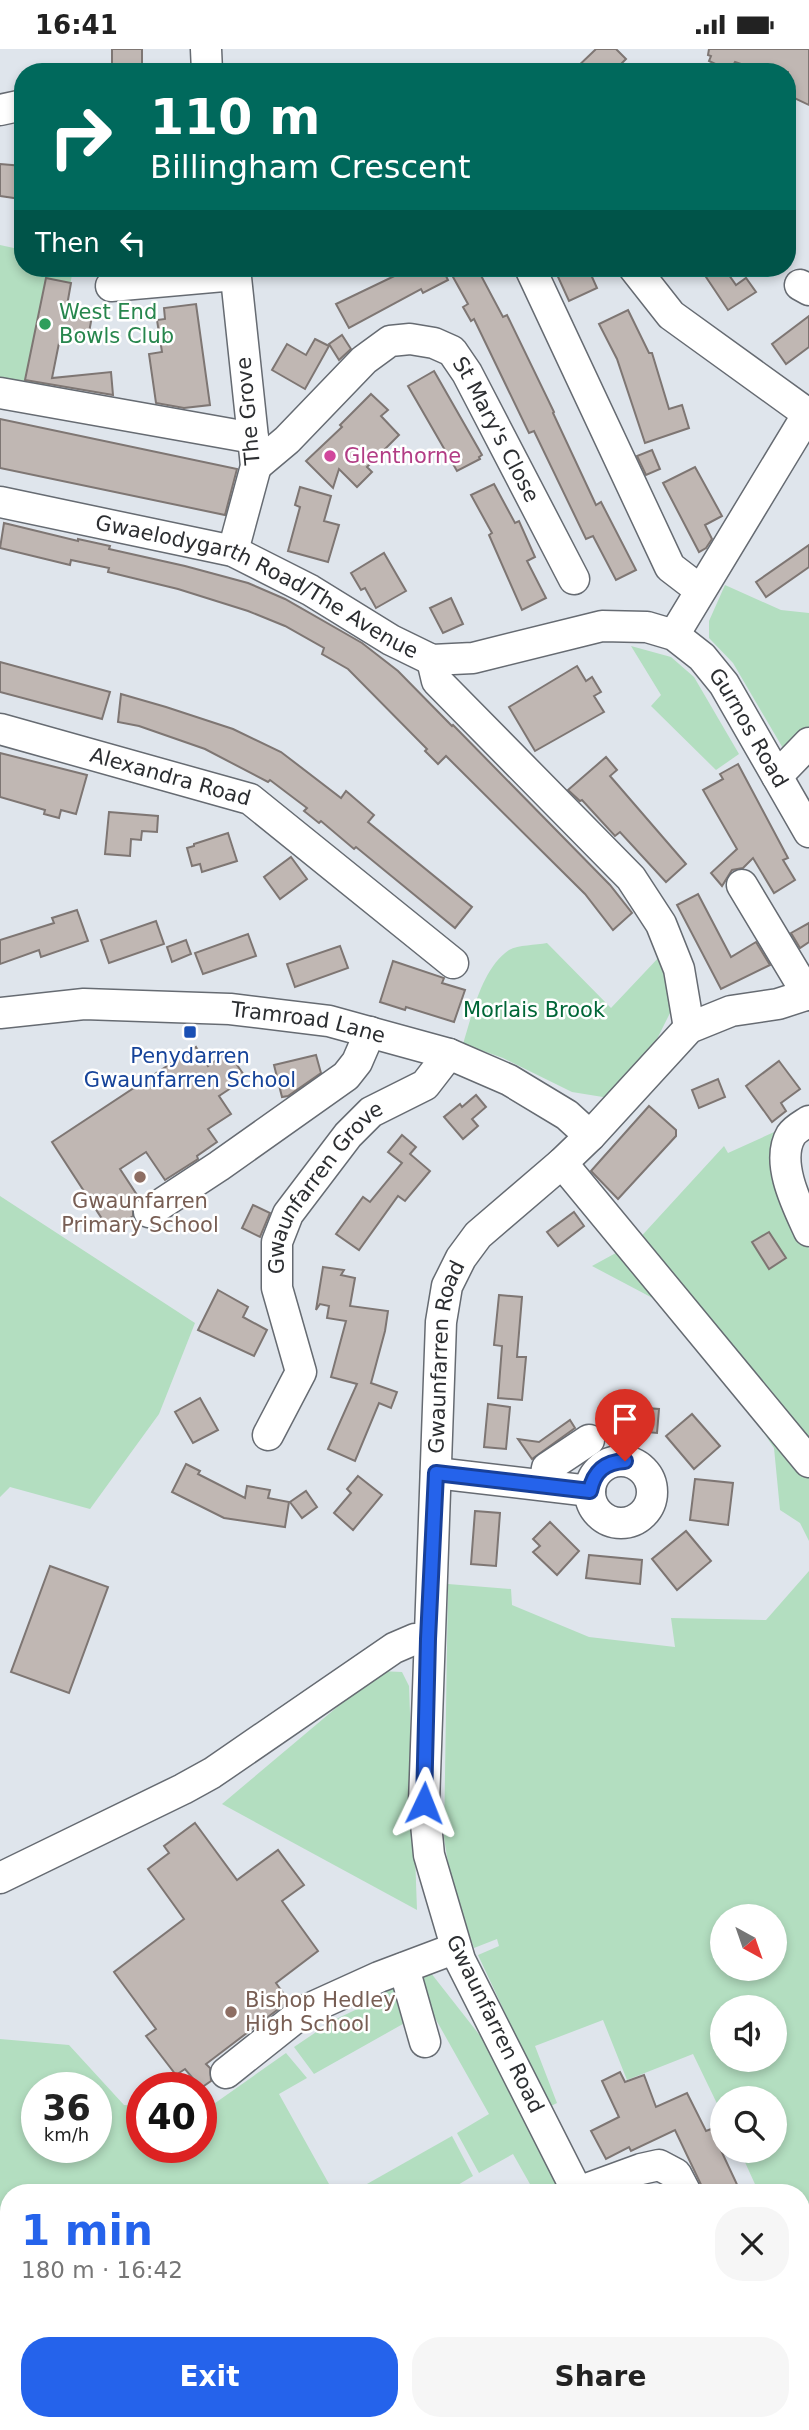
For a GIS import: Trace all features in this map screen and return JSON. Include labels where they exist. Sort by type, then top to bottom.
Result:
[{"type":"street","points":[[111,286],[185,277]]},
{"type":"street","name":"The Grove","points":[[233,551],[255,452],[236,277]]},
{"type":"street","points":[[534,277],[670,567],[701,590]]},
{"type":"street","points":[[641,277],[671,315],[808,413],[674,635]]},
{"type":"street","name":"St Mary's Close","points":[[255,452],[287,440],[364,360],[390,341],[410,339],[434,343],[452,351],[467,373],[574,579]]},
{"type":"street","points":[[0,393],[255,452]]},
{"type":"street","name":"Gwaelodygarth Road/The Avenue","points":[[0,502],[233,551],[310,590],[391,640],[432,660],[473,658],[602,626],[647,627],[674,635]]},
{"type":"street","name":"Gurnos Road","points":[[674,635],[702,657],[724,684],[809,832]]},
{"type":"street","points":[[432,660],[437,681],[631,878],[661,924],[679,969],[689,1028],[731,1011],[778,1004],[808,995],[742,885]]},
{"type":"street","name":"Alexandra Road","points":[[0,729],[250,799],[453,963]]},
{"type":"street","points":[[777,776],[809,743]]},
{"type":"street","name":"Tramroad Lane","points":[[0,1013],[84,1004],[230,1009],[329,1021],[449,1054],[509,1080],[567,1115],[590,1136]]},
{"type":"street","name":"Gwaunfarren Road","points":[[574,2184],[456,1948],[429,1854],[424,1803],[441,1322],[447,1286],[461,1258],[478,1235],[590,1136],[689,1028]]},
{"type":"street","points":[[149,1212],[346,1076],[357,1062],[370,1032]]},
{"type":"street","name":"Gwaunfarren Grove","points":[[268,1436],[301,1372],[277,1288],[277,1241],[288,1214],[348,1135],[371,1112],[425,1085],[449,1054]]},
{"type":"street","points":[[809,1121],[792,1133],[784,1156],[795,1202],[809,1231]]},
{"type":"street","points":[[562,1163],[809,1462]]},
{"type":"street","points":[[544,1485],[547,1468],[589,1440]]},
{"type":"street","points":[[436,1473],[590,1491]]},
{"type":"street","points":[[0,1878],[183,1790],[240,1755],[394,1648],[415,1639],[428,1639]]},
{"type":"street","points":[[226,2073],[304,2011],[456,1948]]},
{"type":"street","points":[[404,1968],[425,2042]]},
{"type":"street","points":[[600,2184],[659,2165],[676,2174],[681,2184]]},
{"type":"green space","name":"West End Bowls Club","points":[[0,245],[14,248],[14,277],[72,277],[66,311],[92,316],[87,338],[61,333],[49,391],[0,380]]},
{"type":"green space","points":[[725,585],[781,610],[809,613],[809,735],[784,750],[733,663],[709,638],[709,621]]},
{"type":"green space","points":[[631,646],[671,657],[694,677],[739,754],[716,770],[651,706],[661,695]]},
{"type":"green space","name":"Morlais Brook","points":[[547,943],[611,1008],[661,955],[672,1009],[647,1059],[609,1098],[572,1092],[503,1058],[463,1044],[479,993],[500,958],[513,948]]},
{"type":"green space","points":[[783,1128],[785,1197],[809,1249],[809,1541],[800,1523],[780,1510],[774,1448],[740,1398],[662,1303],[592,1266],[636,1242],[724,1146],[728,1153]]},
{"type":"green space","points":[[0,1196],[195,1323],[159,1414],[90,1509],[10,1487],[0,1497]]},
{"type":"green space","points":[[809,1571],[809,2184],[755,2184],[745,2163],[787,2163],[787,2086],[710,2086],[710,2089],[693,2054],[627,2080],[603,2020],[535,2046],[557,2103],[549,2107],[478,1955],[499,1946],[497,1939],[474,1948],[453,1894],[444,1838],[448,1584],[511,1589],[512,1605],[589,1637],[675,1647],[671,1618],[766,1620]]},
{"type":"green space","points":[[380,1671],[402,1672],[409,1686],[417,1910],[222,1804]]},
{"type":"green space","points":[[427,1968],[496,2056],[557,2184],[530,2184],[513,2154],[479,2173],[457,2133],[489,2114],[430,2009],[422,1980]]},
{"type":"green space","points":[[396,1981],[410,2020],[314,2074],[294,2047],[334,2020],[385,1996],[380,1982]]},
{"type":"green space","points":[[0,2039],[69,2045],[94,2072],[21,2072],[21,2163],[112,2163],[112,2092],[126,2105],[126,2163],[217,2163],[217,2102],[286,2053],[307,2078],[279,2094],[329,2184],[0,2184]]},
{"type":"green space","points":[[452,2136],[473,2176],[459,2184],[367,2184]]},
{"type":"building","points":[[112,49],[142,49],[142,63],[112,63]]},
{"type":"building","points":[[596,49],[616,49],[626,59],[622,63],[581,63]]},
{"type":"building","points":[[709,49],[809,49],[809,105],[796,99],[796,63],[713,63],[709,61],[711,56],[708,55]]},
{"type":"building","points":[[0,164],[14,165],[14,198],[0,196]]},
{"type":"building","points":[[392,277],[446,277],[448,280],[423,293],[421,289],[349,328],[336,304]]},
{"type":"building","points":[[453,277],[482,277],[503,317],[507,315],[596,505],[601,502],[636,570],[616,580],[593,536],[586,539],[534,431],[529,433],[474,319],[471,321],[463,307],[468,304]]},
{"type":"building","points":[[558,277],[592,277],[597,288],[569,301]]},
{"type":"building","points":[[706,277],[730,277],[736,285],[746,278],[756,292],[728,310]]},
{"type":"building","points":[[46,278],[71,283],[66,311],[92,316],[88,338],[61,333],[52,378],[111,372],[113,395],[25,380]]},
{"type":"building","points":[[196,304],[210,405],[184,408],[156,403],[149,354],[162,352],[157,320],[165,319],[164,308]]},
{"type":"building","points":[[628,310],[649,353],[652,353],[669,409],[682,405],[689,428],[645,443],[617,359],[599,324]]},
{"type":"building","points":[[809,316],[809,347],[786,364],[772,344]]},
{"type":"building","points":[[342,335],[351,349],[339,360],[329,344]]},
{"type":"building","points":[[315,339],[329,346],[305,389],[272,370],[287,344],[306,355]]},
{"type":"building","points":[[434,371],[482,455],[480,459],[457,471],[408,386]]},
{"type":"building","points":[[371,394],[388,410],[381,416],[399,435],[367,467],[372,472],[357,487],[339,469],[333,488],[306,461],[342,427],[340,425]]},
{"type":"building","points":[[0,419],[237,469],[225,515],[0,468]]},
{"type":"building","points":[[652,450],[660,469],[646,475],[637,456]]},
{"type":"building","points":[[695,467],[722,516],[705,525],[712,539],[706,548],[699,552],[663,483]]},
{"type":"building","points":[[494,484],[515,523],[519,521],[535,557],[527,561],[546,598],[522,610],[489,535],[492,533],[471,495]]},
{"type":"building","points":[[300,487],[331,496],[324,521],[339,525],[328,562],[288,551],[300,507],[295,505]]},
{"type":"building","points":[[4,523],[110,546],[109,549],[248,583],[285,599],[362,643],[398,671],[453,725],[610,885],[632,913],[613,930],[585,894],[446,756],[438,764],[425,751],[427,749],[348,669],[322,654],[324,648],[285,626],[248,611],[178,589],[108,572],[109,568],[71,560],[70,565],[0,548]]},
{"type":"building","points":[[809,545],[809,567],[766,597],[756,582]]},
{"type":"building","points":[[384,553],[406,591],[376,608],[365,588],[361,590],[351,573]]},
{"type":"building","points":[[451,598],[463,624],[443,633],[430,608]]},
{"type":"building","points":[[0,662],[110,692],[102,719],[0,692]]},
{"type":"building","points":[[577,666],[586,681],[592,677],[601,692],[594,696],[604,712],[535,751],[509,707]]},
{"type":"building","points":[[121,694],[233,729],[281,752],[341,798],[346,791],[374,815],[368,822],[472,907],[455,928],[356,847],[354,849],[321,821],[319,823],[304,811],[307,808],[270,780],[268,782],[205,749],[139,726],[118,722]]},
{"type":"building","points":[[0,753],[87,775],[76,814],[61,810],[59,818],[44,814],[45,810],[0,797]]},
{"type":"building","points":[[606,757],[617,770],[610,776],[686,864],[666,882],[620,832],[615,836],[582,800],[568,790]]},
{"type":"building","points":[[738,764],[788,858],[783,860],[795,880],[774,893],[753,858],[743,868],[732,870],[722,886],[711,873],[737,849],[703,790],[723,779],[720,774]]},
{"type":"building","points":[[109,812],[158,816],[157,832],[142,831],[141,840],[131,839],[130,856],[105,854]]},
{"type":"building","points":[[228,833],[237,861],[202,872],[200,864],[192,866],[187,848]]},
{"type":"building","points":[[291,857],[307,879],[280,899],[264,877]]},
{"type":"building","points":[[698,894],[731,957],[756,942],[770,965],[721,989],[677,905]]},
{"type":"building","points":[[77,910],[88,941],[41,957],[39,950],[0,964],[0,940],[54,923],[52,918]]},
{"type":"building","points":[[156,921],[164,944],[109,963],[101,940]]},
{"type":"building","points":[[809,923],[809,942],[800,948],[791,933]]},
{"type":"building","points":[[248,934],[256,956],[203,974],[195,953]]},
{"type":"building","points":[[186,940],[191,954],[172,962],[167,947]]},
{"type":"building","points":[[340,946],[348,968],[295,987],[287,964]]},
{"type":"building","points":[[393,961],[444,978],[442,983],[465,990],[454,1022],[380,1002]]},
{"type":"building","points":[[196,1047],[208,1066],[228,1052],[246,1078],[219,1096],[231,1114],[208,1129],[217,1142],[197,1156],[198,1159],[165,1180],[146,1152],[120,1169],[139,1198],[133,1205],[133,1216],[110,1231],[52,1142]]},
{"type":"building","points":[[316,1055],[321,1073],[288,1096],[282,1097],[274,1065]]},
{"type":"building","points":[[779,1061],[800,1089],[781,1103],[786,1111],[772,1122],[746,1086]]},
{"type":"building","points":[[718,1079],[725,1097],[699,1108],[692,1090]]},
{"type":"building","points":[[476,1095],[486,1107],[472,1119],[478,1126],[463,1139],[444,1117]]},
{"type":"building","points":[[649,1106],[676,1130],[676,1136],[618,1199],[591,1171]]},
{"type":"building","points":[[402,1135],[416,1147],[410,1154],[430,1171],[405,1201],[398,1196],[359,1250],[336,1234],[363,1197],[370,1202],[402,1163],[388,1152]]},
{"type":"building","points":[[253,1205],[270,1213],[260,1237],[242,1228]]},
{"type":"building","points":[[574,1212],[584,1226],[558,1246],[547,1232]]},
{"type":"building","points":[[769,1232],[786,1258],[769,1269],[752,1242]]},
{"type":"building","points":[[323,1267],[344,1270],[341,1275],[355,1278],[350,1306],[388,1311],[371,1383],[397,1392],[391,1408],[379,1403],[355,1461],[328,1449],[357,1384],[331,1377],[346,1321],[327,1318],[329,1306],[320,1304],[316,1310]]},
{"type":"building","points":[[218,1290],[248,1307],[243,1317],[267,1330],[254,1356],[198,1330]]},
{"type":"building","points":[[499,1295],[522,1297],[517,1357],[526,1357],[522,1400],[498,1398],[502,1346],[494,1345]]},
{"type":"building","points":[[200,1398],[218,1430],[193,1443],[175,1412]]},
{"type":"building","points":[[488,1404],[510,1407],[506,1449],[484,1447]]},
{"type":"building","points":[[606,1405],[659,1409],[657,1433],[604,1428]]},
{"type":"building","points":[[692,1414],[720,1446],[694,1469],[666,1436]]},
{"type":"building","points":[[570,1420],[575,1428],[532,1459],[518,1439],[539,1442]]},
{"type":"building","points":[[186,1464],[200,1471],[198,1474],[245,1498],[247,1486],[270,1490],[268,1498],[289,1502],[285,1527],[224,1518],[172,1492]]},
{"type":"building","points":[[358,1476],[382,1495],[353,1530],[334,1513],[351,1493],[347,1489]]},
{"type":"building","points":[[695,1479],[733,1483],[728,1525],[690,1520]]},
{"type":"building","points":[[306,1491],[317,1507],[302,1518],[290,1502]]},
{"type":"building","points":[[475,1511],[500,1513],[496,1566],[471,1564]]},
{"type":"building","points":[[550,1522],[579,1551],[557,1575],[533,1552],[540,1546],[533,1539]]},
{"type":"building","points":[[686,1531],[711,1561],[677,1590],[652,1559]]},
{"type":"building","points":[[589,1555],[642,1560],[640,1584],[586,1578]]},
{"type":"building","points":[[50,1566],[108,1587],[69,1693],[11,1672]]},
{"type":"building","points":[[195,1823],[237,1880],[278,1850],[304,1885],[282,1901],[318,1951],[276,1983],[289,2001],[206,2064],[210,2072],[188,2072],[185,2069],[174,2072],[146,2036],[156,2029],[114,1972],[184,1919],[148,1869],[169,1853],[164,1846]]},
{"type":"building","points":[[620,2072],[625,2082],[644,2075],[656,2107],[687,2093],[706,2131],[710,2129],[710,2163],[727,2163],[737,2184],[701,2184],[675,2130],[631,2151],[629,2147],[606,2159],[591,2131],[619,2117],[602,2081]]},
{"type":"place","name":"West End Bowls Club","points":[[45,324]]},
{"type":"place","name":"Glenthorne","points":[[330,456]]},
{"type":"place","name":"Penydarren Gwaunfarren School","points":[[190,1032]]},
{"type":"place","name":"Gwaunfarren Primary School","points":[[140,1177]]},
{"type":"place","name":"Bishop Hedley High School","points":[[231,2012]]},
{"type":"route","points":[[424,1803],[436,1473],[590,1491],[597,1472],[605,1465],[625,1461]]}]
